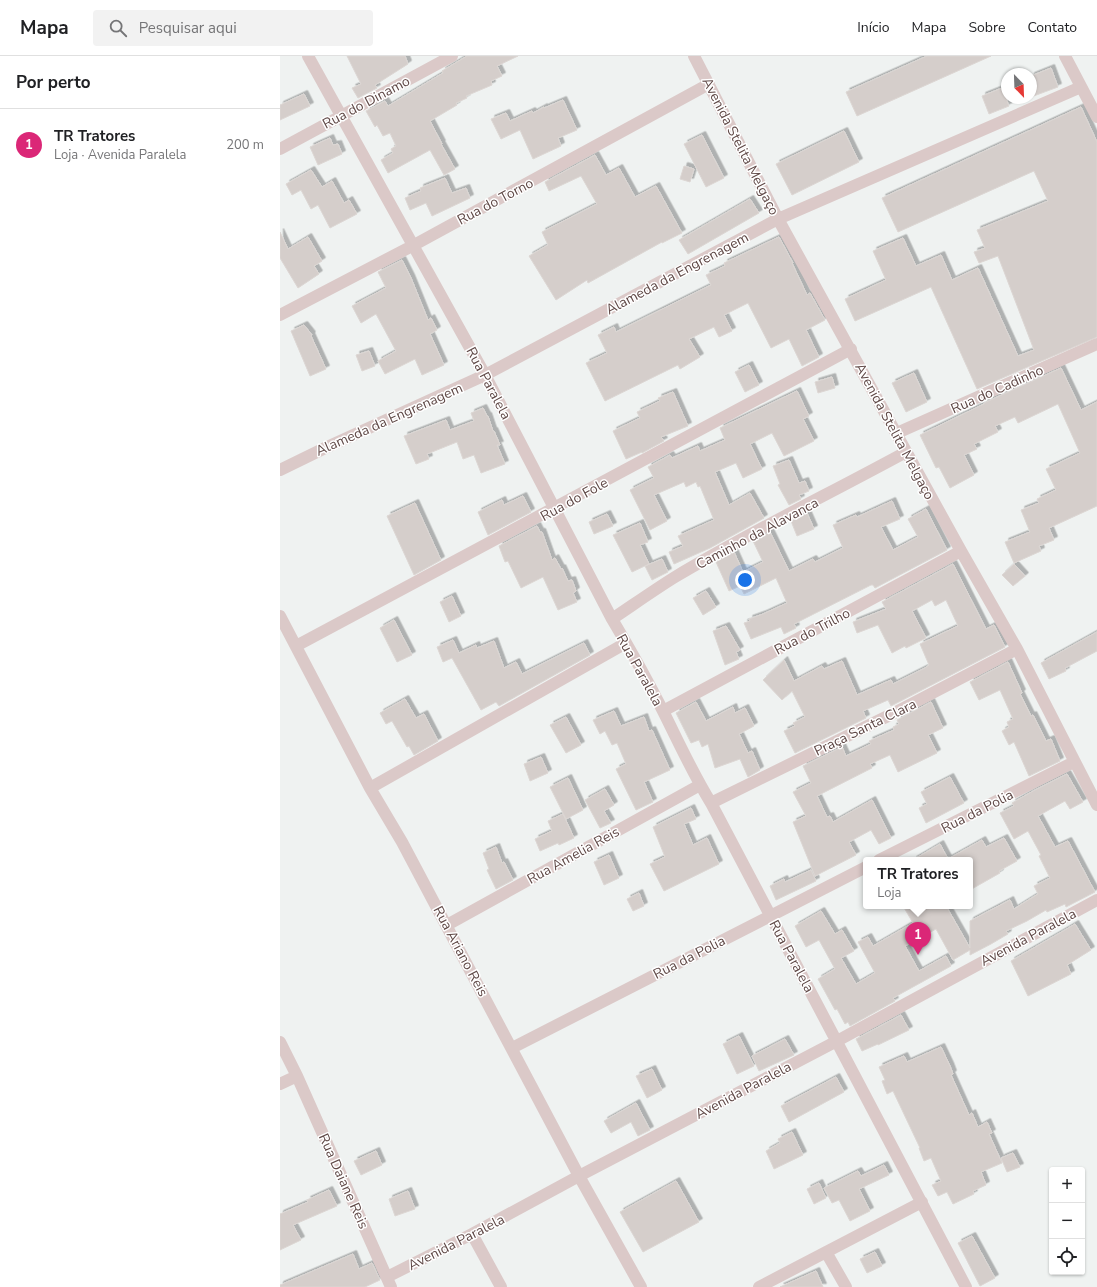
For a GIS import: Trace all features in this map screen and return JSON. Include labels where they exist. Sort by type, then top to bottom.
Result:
[{"type":"street","name":"Rua Paralela","points":[[308,56],[485,375],[612,619],[663,711],[700,785],[711,802],[966,1287]]},
{"type":"street","name":"Rua do Dinamo","points":[[280,149],[452,56]]},
{"type":"street","name":"Avenida Stelita Melgaço","points":[[694,56],[778,219],[961,551],[1017,649],[1097,805]]},
{"type":"street","points":[[1065,56],[1097,117]]},
{"type":"street","name":"Rua do Torno","points":[[280,315],[414,245],[709,84]]},
{"type":"street","name":"Alameda da Engrenagem","points":[[280,470],[485,375],[778,219],[1081,87]]},
{"type":"street","name":"Rua do Cadinho","points":[[897,433],[1097,344]]},
{"type":"street","name":"Rua do Fole","points":[[296,646],[556,509],[669,446],[851,349]]},
{"type":"street","name":"Caminho da Alavanca","points":[[612,619],[675,578],[729,547],[906,452]]},
{"type":"street","name":"Rua do Trilho","points":[[663,711],[961,551]]},
{"type":"street","name":"Rua Ariano Reis","points":[[280,616],[370,788],[402,842],[579,1176],[641,1287]]},
{"type":"street","points":[[370,788],[626,643]]},
{"type":"street","name":"Praça Santa Clara","points":[[711,802],[894,713],[1017,649]]},
{"type":"street","name":"Rua da Polia","points":[[885,857],[1074,762]]},
{"type":"street","name":"Rua Amelia Reis","points":[[447,925],[700,785]]},
{"type":"street","name":"Rua da Polia","points":[[512,1048],[863,868]]},
{"type":"street","name":"Avenida Paralela","points":[[389,1282],[472,1234],[579,1176],[837,1041],[1097,900]]},
{"type":"street","name":"Rua Daiane Reis","points":[[280,1042],[297,1076],[389,1282]]},
{"type":"street","points":[[280,1084],[297,1076]]},
{"type":"street","points":[[758,1287],[922,1202]]},
{"type":"street","points":[[472,1234],[501,1287]]},
{"type":"street","points":[[826,1252],[846,1287]]},
{"type":"building","points":[[347,56],[405,56],[408,64],[375,85],[377,88],[358,98],[352,88],[361,84]]},
{"type":"building","points":[[467,56],[518,56],[497,66],[502,76],[491,81],[492,85],[466,96],[467,98],[456,103],[457,105],[430,121],[455,169],[444,175],[430,150],[388,173],[381,160],[393,153],[391,149],[396,146],[390,133],[383,136],[377,125],[375,127],[366,111],[385,101],[388,106],[443,73],[442,71]]},
{"type":"building","points":[[927,56],[991,56],[857,116],[846,92]]},
{"type":"building","points":[[1051,68],[1058,87],[1037,95],[1037,74]]},
{"type":"building","points":[[1001,88],[1001,104],[1008,104],[1009,106],[989,114],[982,96]]},
{"type":"building","points":[[304,94],[310,106],[280,120],[280,105]]},
{"type":"building","points":[[563,100],[577,130],[558,138],[561,146],[533,159],[520,130],[501,139],[491,119],[506,113],[510,121]]},
{"type":"building","points":[[1081,107],[1097,142],[1097,337],[977,389],[931,287],[855,321],[845,299],[886,280],[873,251],[903,238],[916,266],[941,255],[952,280],[978,268],[1018,356],[1034,350],[998,256],[979,263],[974,252],[985,248],[977,230],[1048,201],[1034,171],[898,232],[882,198]]},
{"type":"building","points":[[844,131],[859,162],[792,195],[776,164]]},
{"type":"building","points":[[702,135],[724,178],[706,187],[684,144]]},
{"type":"building","points":[[330,138],[333,145],[338,144],[342,154],[318,165],[310,147]]},
{"type":"building","points":[[595,155],[606,175],[619,168],[635,197],[656,186],[682,233],[662,242],[588,283],[587,280],[556,300],[529,256],[548,245],[542,232],[597,204],[581,176],[549,191],[545,182]]},
{"type":"building","points":[[684,166],[694,169],[690,182],[680,179]]},
{"type":"building","points":[[311,170],[322,187],[332,181],[344,203],[349,200],[357,214],[330,228],[318,205],[311,209],[301,190],[292,195],[286,184]]},
{"type":"building","points":[[445,178],[452,193],[466,188],[470,198],[432,216],[426,203],[410,210],[405,198],[421,191],[420,188]]},
{"type":"building","points":[[750,199],[759,213],[688,254],[679,240]]},
{"type":"building","points":[[280,232],[288,249],[308,237],[322,261],[314,266],[319,274],[298,288],[280,258]]},
{"type":"building","points":[[779,237],[793,263],[807,295],[810,293],[825,320],[806,330],[819,357],[802,366],[789,339],[771,348],[748,303],[724,315],[732,331],[719,337],[714,327],[689,339],[700,357],[680,369],[678,365],[605,401],[586,363],[607,353],[598,335],[614,327],[616,332],[711,285],[706,275],[725,266],[724,263]]},
{"type":"building","points":[[402,260],[428,320],[431,318],[437,330],[430,334],[444,365],[422,375],[415,359],[385,374],[378,361],[396,351],[376,314],[361,323],[352,306],[386,288],[378,272]]},
{"type":"building","points":[[304,325],[312,335],[311,336],[326,369],[310,376],[291,331]]},
{"type":"building","points":[[369,351],[375,366],[362,371],[356,355]]},
{"type":"building","points":[[749,365],[759,385],[745,392],[735,372]]},
{"type":"building","points":[[1061,368],[1081,410],[1097,402],[1097,506],[1049,528],[1054,540],[1039,546],[1041,551],[1014,563],[1005,542],[1030,532],[1021,510],[1039,503],[1037,499],[1056,490],[1046,469],[1080,453],[1058,404],[1018,423],[1015,417],[995,426],[998,432],[974,444],[977,449],[964,455],[974,475],[950,488],[939,467],[936,468],[920,435],[984,403]]},
{"type":"building","points":[[914,373],[927,402],[906,412],[892,383]]},
{"type":"building","points":[[832,377],[835,388],[818,393],[815,382]]},
{"type":"building","points":[[797,391],[809,416],[803,419],[814,441],[784,456],[772,433],[750,444],[762,469],[743,478],[736,463],[715,472],[729,505],[750,493],[764,518],[710,548],[674,564],[669,552],[683,546],[678,536],[714,520],[700,486],[698,487],[696,482],[686,487],[684,482],[654,495],[667,521],[650,530],[630,490],[654,478],[648,467],[670,455],[672,458],[698,446],[700,451],[725,440],[720,428]]},
{"type":"building","points":[[673,392],[688,426],[661,437],[664,441],[642,453],[626,459],[613,431],[640,418],[637,412],[660,401],[658,398]]},
{"type":"building","points":[[483,408],[488,416],[500,445],[497,445],[505,464],[481,473],[474,455],[463,459],[457,442],[427,454],[429,459],[416,464],[404,436],[446,420],[450,430],[474,421],[471,413]]},
{"type":"building","points":[[789,460],[799,483],[805,481],[809,491],[799,495],[801,499],[789,505],[778,485],[780,484],[773,466]]},
{"type":"building","points":[[523,496],[531,512],[488,535],[478,512],[502,500],[504,505]]},
{"type":"building","points":[[892,501],[900,519],[881,527],[893,550],[918,537],[908,519],[926,509],[947,550],[875,588],[871,585],[794,624],[796,628],[784,634],[781,627],[751,639],[744,623],[750,621],[749,619],[787,603],[776,578],[744,594],[740,586],[729,591],[716,562],[734,552],[743,572],[763,562],[753,541],[770,532],[789,571],[813,559],[815,562],[843,548],[833,525],[856,515],[857,517]]},
{"type":"building","points":[[415,503],[441,560],[414,575],[387,516]]},
{"type":"building","points":[[807,513],[814,529],[797,536],[791,521]]},
{"type":"building","points":[[607,514],[613,526],[594,534],[589,522]]},
{"type":"building","points":[[640,523],[648,542],[640,545],[649,564],[632,572],[613,535]]},
{"type":"building","points":[[537,526],[540,532],[542,532],[552,560],[555,558],[568,581],[572,580],[576,591],[573,593],[577,602],[558,610],[543,577],[521,588],[508,561],[505,562],[499,546]]},
{"type":"building","points":[[662,559],[668,572],[652,580],[645,566]]},
{"type":"building","points":[[953,564],[986,629],[994,625],[1005,647],[891,706],[888,700],[863,711],[866,718],[795,753],[784,731],[795,726],[793,723],[805,717],[792,691],[782,700],[763,680],[784,660],[794,681],[822,666],[824,669],[842,661],[857,695],[891,680],[893,684],[925,668],[929,665],[920,644],[958,626],[946,600],[935,606],[932,600],[912,611],[926,638],[892,653],[878,625],[857,633],[853,622],[886,609],[882,602]]},
{"type":"building","points":[[1014,564],[1025,576],[1013,586],[1002,575]]},
{"type":"building","points":[[706,591],[716,607],[703,615],[693,598]]},
{"type":"building","points":[[452,596],[461,616],[449,622],[440,602]]},
{"type":"building","points":[[394,620],[412,655],[397,662],[380,628]]},
{"type":"building","points":[[726,626],[740,650],[736,652],[739,659],[725,665],[713,631]]},
{"type":"building","points":[[1097,632],[1097,651],[1065,668],[1066,671],[1049,679],[1041,663]]},
{"type":"building","points":[[453,640],[459,653],[476,645],[477,648],[494,641],[504,668],[516,662],[522,674],[584,643],[590,655],[499,706],[496,702],[481,710],[452,658],[443,662],[437,647]]},
{"type":"building","points":[[1008,662],[1022,693],[1020,694],[1031,716],[1033,715],[1046,741],[1051,739],[1060,761],[1029,776],[1014,742],[1009,745],[1002,731],[1009,727],[1007,722],[1013,719],[1000,690],[979,700],[970,682]]},
{"type":"building","points":[[405,699],[416,718],[424,714],[438,741],[414,755],[409,746],[407,747],[392,721],[386,724],[380,713]]},
{"type":"building","points":[[696,702],[706,721],[733,707],[735,713],[745,708],[754,726],[739,734],[748,753],[752,751],[760,770],[748,777],[740,759],[715,768],[708,744],[702,747],[699,740],[691,743],[676,713]]},
{"type":"building","points":[[931,702],[943,728],[928,735],[937,753],[898,772],[890,755],[870,764],[872,768],[817,796],[827,817],[830,816],[833,822],[872,800],[891,838],[879,844],[871,830],[849,842],[856,855],[815,876],[793,822],[806,816],[793,792],[811,783],[803,766],[842,747],[846,756],[871,744],[869,741],[894,730],[893,727],[899,724],[897,720]]},
{"type":"building","points":[[614,711],[621,726],[644,717],[649,731],[652,730],[670,770],[644,782],[653,802],[636,810],[616,769],[626,764],[617,743],[612,745],[605,731],[600,734],[593,720]]},
{"type":"building","points":[[566,717],[581,745],[566,753],[550,725]]},
{"type":"building","points":[[541,757],[548,773],[530,781],[524,764]]},
{"type":"building","points":[[1067,774],[1083,802],[1070,809],[1065,801],[1038,816],[1055,847],[1068,841],[1095,892],[1066,907],[1065,904],[1047,912],[1046,910],[1006,931],[1008,934],[991,944],[970,955],[970,950],[953,960],[936,929],[905,946],[919,971],[946,956],[951,966],[893,998],[895,1001],[850,1026],[848,1022],[845,1024],[837,1009],[835,1010],[818,979],[835,969],[819,940],[806,947],[795,926],[821,911],[835,934],[842,930],[854,951],[841,958],[856,984],[875,973],[858,942],[868,937],[873,946],[913,923],[905,909],[948,909],[970,948],[970,921],[1010,900],[1014,909],[1038,894],[1034,886],[1050,878],[1039,856],[1041,855],[1028,831],[1014,839],[1000,813],[1014,806],[1012,803]]},
{"type":"building","points":[[950,777],[964,803],[926,823],[919,808],[927,804],[921,792]]},
{"type":"building","points":[[568,778],[583,810],[566,819],[550,787]]},
{"type":"building","points":[[605,789],[614,805],[604,811],[611,823],[600,828],[585,800]]},
{"type":"building","points":[[691,808],[696,819],[684,824],[693,845],[707,838],[719,864],[664,891],[650,864],[665,857],[653,827]]},
{"type":"building","points":[[563,814],[574,838],[540,851],[535,839],[552,831],[548,821]]},
{"type":"building","points":[[1004,838],[1017,861],[999,871],[1000,873],[973,888],[973,857],[952,857],[982,840],[986,847]]},
{"type":"building","points":[[940,844],[947,857],[918,857]]},
{"type":"building","points":[[496,847],[502,863],[504,862],[513,880],[496,889],[487,870],[489,869],[483,853]]},
{"type":"building","points":[[609,855],[619,878],[604,885],[594,862]]},
{"type":"building","points":[[811,870],[816,881],[776,900],[770,886],[784,879],[785,882]]},
{"type":"building","points":[[639,893],[644,906],[633,911],[627,899]]},
{"type":"building","points":[[1075,924],[1091,950],[1067,965],[1071,974],[1028,996],[1011,961]]},
{"type":"building","points":[[901,1015],[909,1030],[862,1051],[856,1039]]},
{"type":"building","points":[[739,1036],[754,1066],[737,1074],[723,1044]]},
{"type":"building","points":[[785,1039],[794,1055],[759,1071],[752,1056]]},
{"type":"building","points":[[941,1047],[953,1074],[951,1075],[969,1115],[972,1113],[978,1127],[987,1122],[992,1133],[989,1134],[1002,1163],[981,1172],[986,1185],[973,1191],[974,1194],[953,1204],[947,1192],[938,1196],[932,1185],[941,1181],[931,1158],[924,1161],[920,1148],[893,1091],[887,1094],[882,1081],[885,1080],[879,1067],[904,1056],[907,1062]]},
{"type":"building","points":[[652,1069],[662,1090],[647,1098],[636,1076]]},
{"type":"building","points":[[836,1077],[844,1092],[789,1122],[781,1106]]},
{"type":"building","points":[[636,1103],[650,1130],[638,1136],[631,1122],[611,1133],[604,1121]]},
{"type":"building","points":[[792,1132],[803,1155],[774,1169],[766,1151],[780,1143],[778,1139]]},
{"type":"building","points":[[376,1151],[382,1165],[361,1175],[354,1161]]},
{"type":"building","points":[[1013,1153],[1020,1167],[1007,1172],[1001,1158]]},
{"type":"building","points":[[884,1165],[889,1175],[859,1189],[870,1211],[850,1221],[839,1200],[832,1203],[824,1188],[858,1171],[861,1176]]},
{"type":"building","points":[[676,1181],[699,1222],[643,1252],[620,1212]]},
{"type":"building","points":[[819,1183],[826,1198],[814,1204],[807,1189]]},
{"type":"building","points":[[329,1190],[337,1206],[293,1225],[301,1240],[280,1250],[280,1214],[308,1202],[307,1200]]},
{"type":"building","points":[[408,1191],[415,1209],[395,1216],[389,1199]]},
{"type":"building","points":[[972,1236],[995,1278],[980,1286],[958,1243]]},
{"type":"building","points":[[875,1252],[882,1266],[867,1273],[860,1259]]},
{"type":"building","points":[[353,1254],[359,1269],[372,1263],[380,1280],[365,1287],[280,1287],[280,1285]]},
{"type":"building","points":[[816,1271],[823,1287],[780,1287]]},
{"type":"place","name":"TR Tratores","points":[[918,955]]}]
